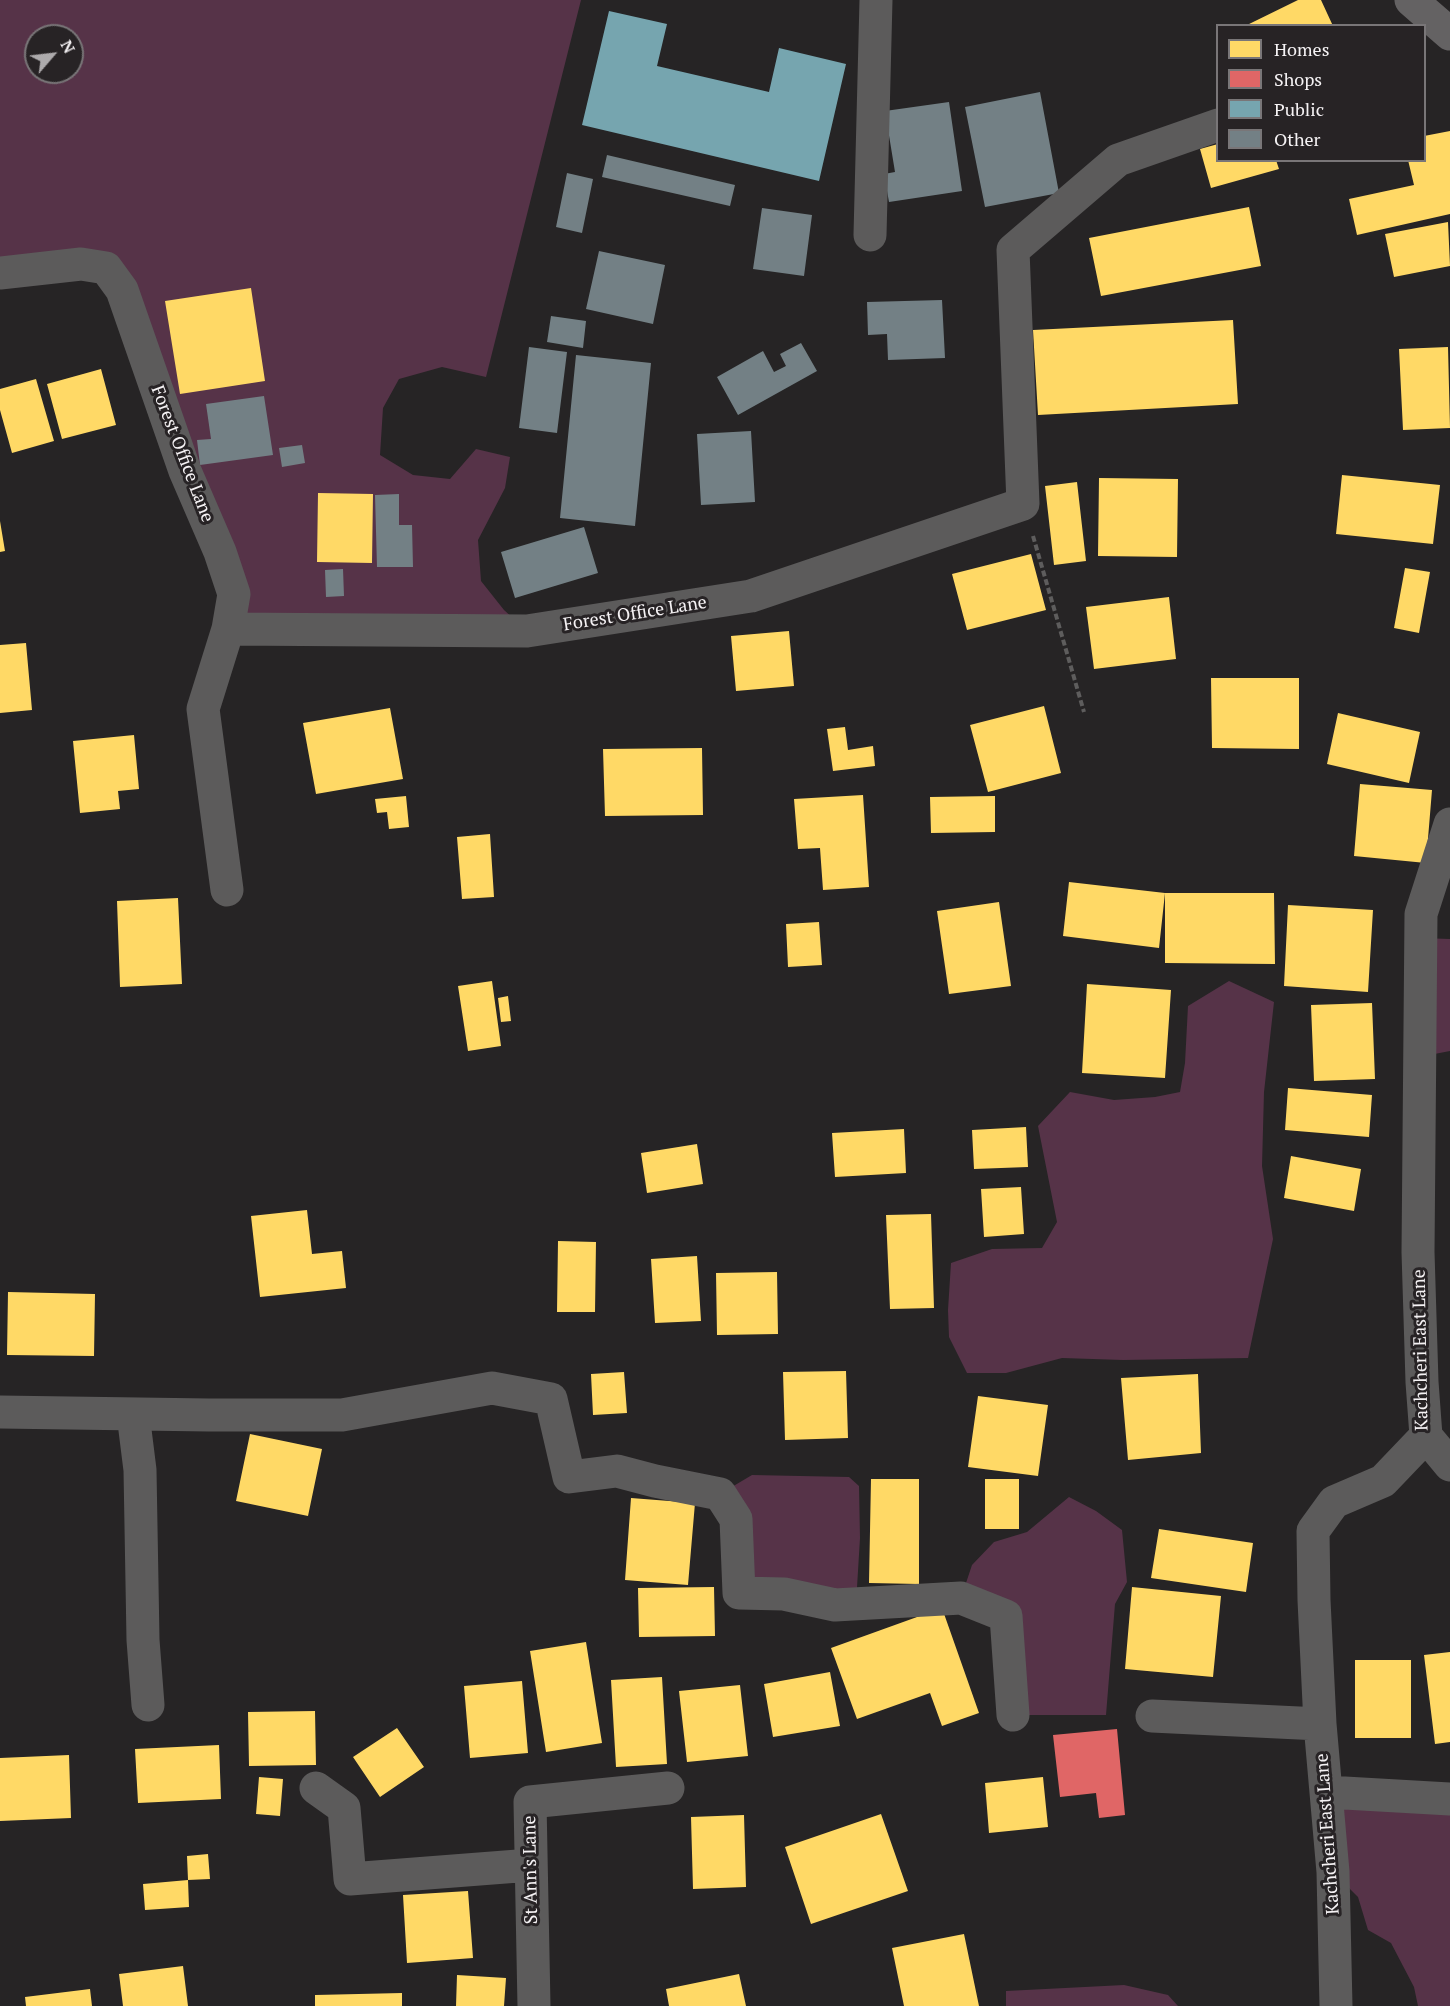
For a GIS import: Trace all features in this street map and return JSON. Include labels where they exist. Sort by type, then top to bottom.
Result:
[{"type":"street","points":[[870,235],[876,0]]},
{"type":"street","points":[[1023,504],[1013,250],[1118,160],[1216,126]]},
{"type":"street","name":"Forest Office Lane","points":[[0,273],[81,264],[106,268],[122,290],[185,471],[220,552],[234,594],[228,629],[527,631],[751,596],[1023,504]]},
{"type":"street","points":[[227,890],[203,709],[228,629]]},
{"type":"street","name":"Kachcheri East Lane","points":[[1336,2006],[1333,1872],[1320,1724],[1313,1531],[1334,1502],[1383,1481],[1426,1436],[1418,1252],[1420,914],[1450,824]]},
{"type":"street","points":[[0,1412],[342,1415],[492,1388],[551,1399],[568,1477],[617,1471],[720,1494],[736,1519],[739,1593],[784,1594],[835,1605],[961,1598],[1006,1616],[1013,1715]]},
{"type":"street","points":[[133,1414],[140,1470],[143,1640],[148,1705]]},
{"type":"street","points":[[1426,1436],[1450,1465]]},
{"type":"street","points":[[1152,1716],[1320,1724]]},
{"type":"street","points":[[316,1788],[344,1808],[350,1879],[531,1865]]},
{"type":"street","name":"St Ann's Lane","points":[[534,2006],[530,1802],[668,1788]]},
{"type":"street","points":[[1327,1791],[1450,1799]]},
{"type":"path","points":[[1023,504],[1084,712]]},
{"type":"shaded area","points":[[0,0],[581,0],[486,377],[442,367],[399,379],[383,408],[380,455],[413,475],[450,479],[476,449],[510,457],[505,488],[478,540],[481,581],[504,610],[527,631],[228,629],[234,594],[106,268],[0,273]]},
{"type":"shaded area","points":[[1420,938],[1450,939],[1450,1051],[1419,1057]]},
{"type":"shaded area","points":[[1229,981],[1274,1002],[1264,1092],[1262,1166],[1273,1239],[1248,1358],[1123,1360],[1062,1358],[1006,1373],[967,1373],[949,1337],[951,1263],[992,1249],[1042,1248],[1057,1222],[1038,1126],[1070,1092],[1114,1100],[1155,1097],[1180,1092],[1185,1063],[1188,1006]]},
{"type":"shaded area","points":[[752,1475],[849,1477],[859,1486],[860,1538],[856,1604],[739,1593],[720,1494]]},
{"type":"shaded area","points":[[1069,1497],[1096,1511],[1122,1530],[1127,1582],[1115,1604],[1106,1715],[1013,1715],[1006,1616],[961,1598],[972,1565],[994,1542],[1027,1532]]},
{"type":"shaded area","points":[[1327,1792],[1450,1799],[1450,2006],[1418,2006],[1414,1987],[1391,1943],[1368,1930],[1358,1897],[1333,1872]]},
{"type":"shaded area","points":[[1124,1985],[1168,1995],[1178,2006],[1006,2006],[1006,1991]]},
{"type":"building: Homes","points":[[1298,0],[1321,0],[1332,24],[1249,24]]},
{"type":"building: Homes","points":[[1450,131],[1450,214],[1357,235],[1349,199],[1414,185],[1408,162],[1426,162],[1426,136]]},
{"type":"building: Homes","points":[[1216,145],[1216,162],[1277,162],[1279,169],[1211,188],[1200,149]]},
{"type":"building: Homes","points":[[1249,207],[1261,266],[1101,296],[1089,238]]},
{"type":"building: Homes","points":[[1448,222],[1450,266],[1394,277],[1385,234]]},
{"type":"building: Homes","points":[[251,288],[265,381],[180,394],[165,301]]},
{"type":"building: Homes","points":[[1233,320],[1238,404],[1038,415],[1033,330]]},
{"type":"building: Homes","points":[[1448,347],[1450,428],[1403,430],[1399,349]]},
{"type":"building: Homes","points":[[101,369],[116,425],[62,439],[47,384]]},
{"type":"building: Homes","points":[[36,379],[54,441],[12,453],[0,410],[0,389]]},
{"type":"building: Homes","points":[[1342,475],[1440,485],[1433,544],[1336,534]]},
{"type":"building: Homes","points":[[1099,478],[1178,479],[1177,557],[1098,556]]},
{"type":"building: Homes","points":[[1077,482],[1086,561],[1054,565],[1045,486]]},
{"type":"building: Homes","points":[[318,493],[373,494],[372,563],[317,562]]},
{"type":"building: Homes","points":[[0,521],[5,551],[0,552]]},
{"type":"building: Homes","points":[[1031,554],[1046,610],[967,630],[952,574]]},
{"type":"building: Homes","points":[[1405,568],[1430,572],[1419,633],[1394,628]]},
{"type":"building: Homes","points":[[1169,597],[1176,659],[1094,669],[1086,607]]},
{"type":"building: Homes","points":[[789,631],[794,686],[736,691],[731,636]]},
{"type":"building: Homes","points":[[26,643],[32,710],[0,713],[0,645]]},
{"type":"building: Homes","points":[[1211,678],[1299,678],[1299,749],[1212,748]]},
{"type":"building: Homes","points":[[1044,706],[1061,773],[988,792],[970,725]]},
{"type":"building: Homes","points":[[390,708],[403,779],[316,794],[303,723]]},
{"type":"building: Homes","points":[[1338,713],[1420,732],[1409,783],[1327,764]]},
{"type":"building: Homes","points":[[845,727],[848,750],[873,746],[875,766],[833,771],[827,729]]},
{"type":"building: Homes","points":[[134,735],[139,789],[118,791],[120,809],[80,813],[73,741]]},
{"type":"building: Homes","points":[[702,748],[703,815],[605,816],[603,749]]},
{"type":"building: Homes","points":[[1360,784],[1432,790],[1426,863],[1354,856]]},
{"type":"building: Homes","points":[[863,795],[869,887],[823,890],[820,848],[798,849],[794,799]]},
{"type":"building: Homes","points":[[406,796],[409,827],[389,829],[387,812],[377,813],[375,799]]},
{"type":"building: Homes","points":[[995,796],[995,832],[931,833],[930,797]]},
{"type":"building: Homes","points":[[490,834],[494,897],[462,899],[457,837]]},
{"type":"building: Homes","points":[[1069,882],[1165,893],[1159,948],[1063,936]]},
{"type":"building: Homes","points":[[1165,893],[1274,893],[1275,964],[1165,963]]},
{"type":"building: Homes","points":[[178,898],[182,984],[120,987],[117,901]]},
{"type":"building: Homes","points":[[999,902],[1011,986],[949,994],[937,911]]},
{"type":"building: Homes","points":[[1288,905],[1373,910],[1368,992],[1284,986]]},
{"type":"building: Homes","points":[[819,922],[822,965],[788,967],[786,924]]},
{"type":"building: Homes","points":[[492,981],[501,1046],[468,1051],[458,986]]},
{"type":"building: Homes","points":[[1087,984],[1171,990],[1165,1078],[1082,1073]]},
{"type":"building: Homes","points":[[508,996],[511,1021],[501,1022],[498,998]]},
{"type":"building: Homes","points":[[1372,1003],[1375,1079],[1314,1081],[1311,1005]]},
{"type":"building: Homes","points":[[1288,1088],[1372,1095],[1369,1137],[1285,1130]]},
{"type":"building: Homes","points":[[1026,1127],[1028,1167],[974,1169],[972,1130]]},
{"type":"building: Homes","points":[[904,1129],[906,1173],[835,1177],[832,1133]]},
{"type":"building: Homes","points":[[697,1144],[703,1184],[647,1193],[641,1153]]},
{"type":"building: Homes","points":[[1291,1156],[1361,1169],[1354,1211],[1284,1198]]},
{"type":"building: Homes","points":[[1021,1187],[1024,1234],[984,1237],[981,1189]]},
{"type":"building: Homes","points":[[307,1210],[312,1254],[342,1251],[346,1288],[260,1297],[251,1216]]},
{"type":"building: Homes","points":[[931,1214],[934,1308],[890,1309],[886,1215]]},
{"type":"building: Homes","points":[[558,1241],[596,1242],[595,1312],[557,1312]]},
{"type":"building: Homes","points":[[697,1256],[701,1321],[655,1323],[651,1259]]},
{"type":"building: Homes","points":[[777,1272],[778,1334],[717,1335],[716,1273]]},
{"type":"building: Homes","points":[[8,1292],[95,1294],[94,1356],[7,1355]]},
{"type":"building: Homes","points":[[846,1371],[848,1438],[785,1440],[783,1372]]},
{"type":"building: Homes","points":[[624,1372],[627,1413],[593,1415],[591,1374]]},
{"type":"building: Homes","points":[[1198,1374],[1201,1453],[1128,1460],[1121,1378]]},
{"type":"building: Homes","points":[[978,1396],[1048,1405],[1038,1476],[968,1467]]},
{"type":"building: Homes","points":[[250,1434],[322,1449],[308,1516],[236,1501]]},
{"type":"building: Homes","points":[[871,1479],[919,1479],[919,1584],[869,1583]]},
{"type":"building: Homes","points":[[985,1479],[1019,1479],[1019,1529],[985,1529]]},
{"type":"building: Homes","points":[[631,1498],[695,1503],[688,1585],[625,1580]]},
{"type":"building: Homes","points":[[1159,1529],[1253,1543],[1246,1592],[1151,1578]]},
{"type":"building: Homes","points":[[714,1587],[715,1636],[639,1637],[638,1588]]},
{"type":"building: Homes","points":[[1132,1587],[1221,1596],[1213,1677],[1125,1669]]},
{"type":"building: Homes","points":[[942,1608],[979,1713],[942,1726],[930,1693],[857,1719],[831,1648]]},
{"type":"building: Homes","points":[[586,1642],[602,1743],[546,1752],[530,1651]]},
{"type":"building: Homes","points":[[1450,1652],[1450,1742],[1435,1744],[1424,1655]]},
{"type":"building: Homes","points":[[1355,1660],[1411,1660],[1411,1738],[1355,1738]]},
{"type":"building: Homes","points":[[830,1672],[840,1726],[773,1737],[764,1684]]},
{"type":"building: Homes","points":[[662,1677],[667,1764],[616,1767],[611,1680]]},
{"type":"building: Homes","points":[[522,1681],[528,1753],[470,1758],[464,1686]]},
{"type":"building: Homes","points":[[740,1685],[748,1756],[687,1762],[679,1691]]},
{"type":"building: Homes","points":[[315,1711],[316,1765],[249,1766],[248,1712]]},
{"type":"building: Homes","points":[[397,1728],[424,1767],[380,1797],[353,1757]]},
{"type":"building: Homes","points":[[219,1745],[221,1799],[138,1803],[135,1749]]},
{"type":"building: Homes","points":[[69,1755],[71,1818],[0,1821],[0,1758]]},
{"type":"building: Homes","points":[[259,1777],[283,1779],[280,1816],[256,1814]]},
{"type":"building: Homes","points":[[1043,1777],[1048,1827],[989,1833],[985,1783]]},
{"type":"building: Homes","points":[[881,1814],[908,1891],[811,1924],[785,1847]]},
{"type":"building: Homes","points":[[744,1815],[746,1887],[693,1889],[691,1817]]},
{"type":"building: Homes","points":[[208,1854],[210,1879],[188,1880],[187,1856]]},
{"type":"building: Homes","points":[[188,1880],[189,1907],[145,1910],[143,1884]]},
{"type":"building: Homes","points":[[468,1891],[473,1958],[407,1963],[403,1895]]},
{"type":"building: Homes","points":[[964,1934],[979,2006],[904,2006],[892,1948]]},
{"type":"building: Homes","points":[[183,1966],[188,2006],[123,2006],[119,1974]]},
{"type":"building: Homes","points":[[739,1974],[746,2006],[669,2006],[666,1989]]},
{"type":"building: Homes","points":[[457,1975],[506,1978],[504,2006],[456,2006]]},
{"type":"building: Homes","points":[[90,1989],[92,2006],[26,2006],[25,1997]]},
{"type":"building: Homes","points":[[402,1993],[402,2006],[315,2006],[315,1995]]},
{"type":"building: Shops","points":[[1117,1729],[1125,1815],[1099,1818],[1096,1793],[1060,1797],[1053,1735]]},
{"type":"building: Public","points":[[609,11],[667,24],[657,66],[769,92],[779,48],[846,64],[819,181],[582,125]]},
{"type":"building: Other","points":[[1040,92],[1059,193],[985,207],[965,107]]},
{"type":"building: Other","points":[[949,102],[962,191],[889,202],[884,174],[895,172],[885,111]]},
{"type":"building: Other","points":[[607,155],[735,185],[730,206],[602,177]]},
{"type":"building: Other","points":[[567,173],[593,179],[582,233],[556,227]]},
{"type":"building: Other","points":[[762,208],[812,215],[804,276],[753,269]]},
{"type":"building: Other","points":[[599,251],[665,265],[653,324],[586,309]]},
{"type":"building: Other","points":[[942,300],[945,358],[888,360],[887,334],[868,335],[867,302]]},
{"type":"building: Other","points":[[551,316],[586,321],[583,348],[547,342]]},
{"type":"building: Other","points":[[801,343],[817,371],[738,415],[717,377],[763,351],[774,372],[786,366],[780,354]]},
{"type":"building: Other","points":[[529,347],[567,352],[557,433],[519,428]]},
{"type":"building: Other","points":[[576,355],[651,363],[635,526],[560,518]]},
{"type":"building: Other","points":[[264,396],[273,455],[200,465],[197,440],[211,439],[206,404]]},
{"type":"building: Other","points":[[751,431],[755,502],[701,505],[697,434]]},
{"type":"building: Other","points":[[302,445],[305,463],[282,467],[279,448]]},
{"type":"building: Other","points":[[399,494],[399,525],[412,525],[413,567],[377,567],[375,495]]},
{"type":"building: Other","points":[[584,527],[598,573],[515,598],[501,552]]},
{"type":"building: Other","points":[[343,569],[344,596],[326,597],[325,570]]}]
